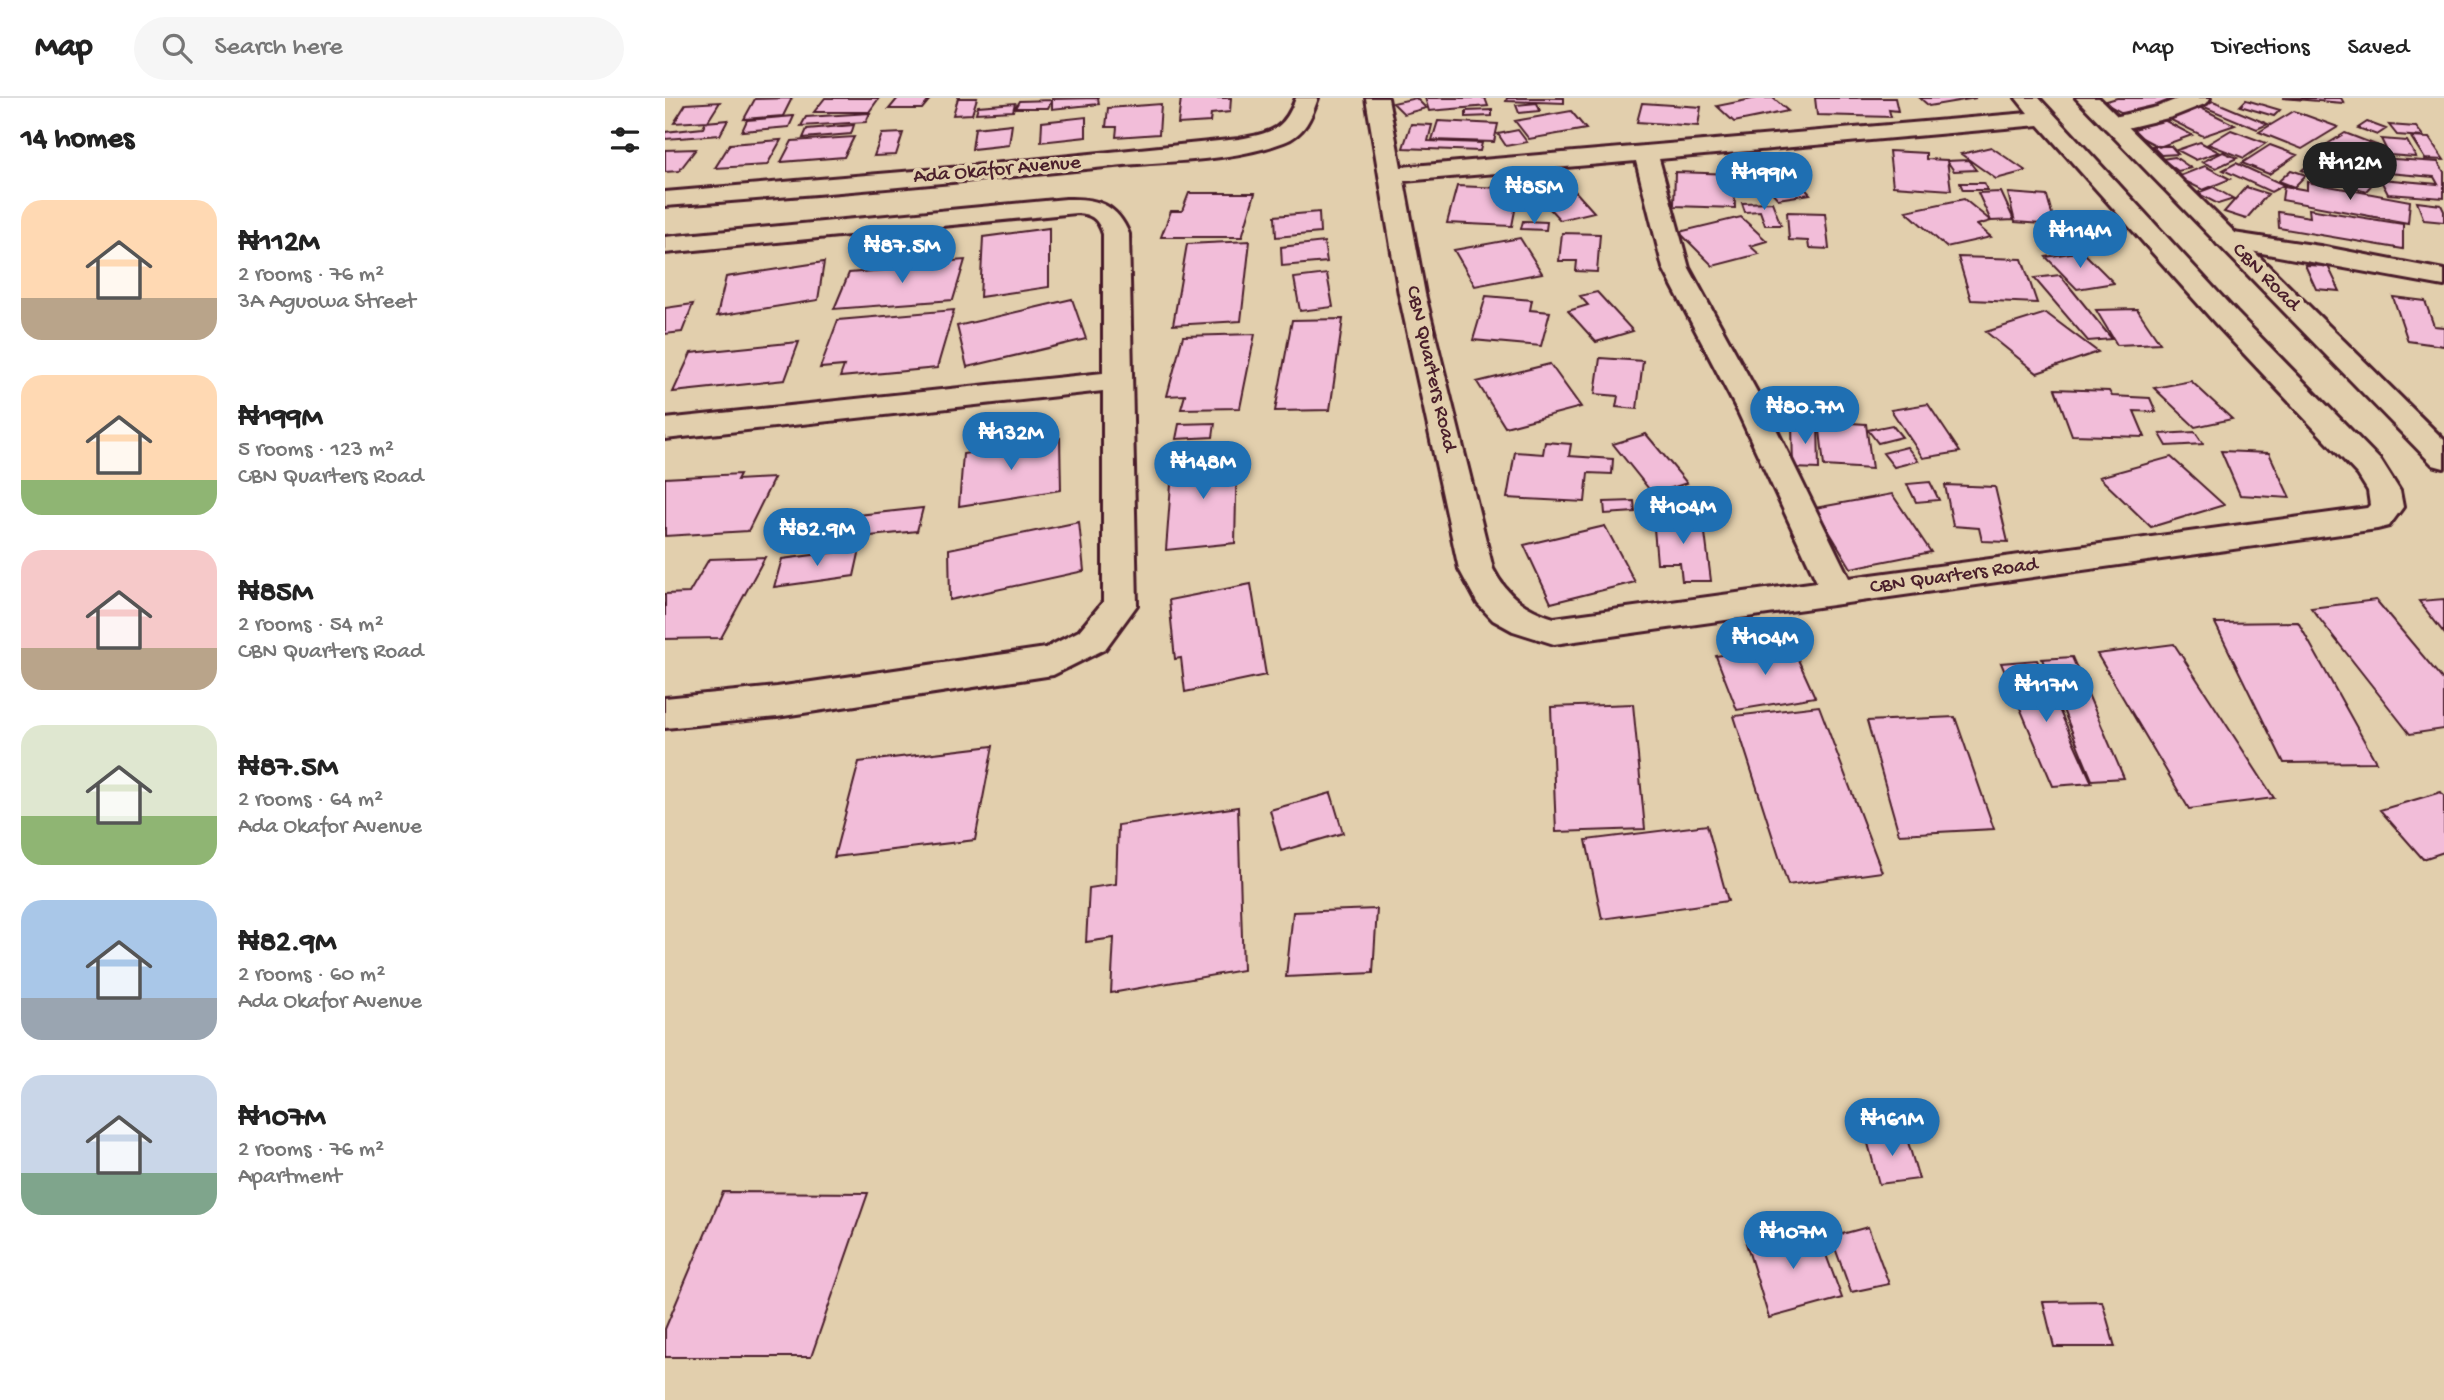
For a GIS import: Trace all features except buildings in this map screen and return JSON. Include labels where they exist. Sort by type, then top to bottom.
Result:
[{"type":"street","name":"Ada Okafor Avenue","points":[[669,198],[986,173],[1266,140],[1291,130],[1300,118],[1307,98]]},
{"type":"street","name":"CBN Quarters Road","points":[[1377,98],[1412,294],[1476,569],[1491,599],[1518,620],[1553,631],[2377,518],[2387,507],[2384,491],[2370,468],[2226,317],[2036,108]]},
{"type":"street","name":"CBN Road","points":[[2087,98],[2444,458]]},
{"type":"street","points":[[2114,124],[2164,111],[2199,98]]},
{"type":"street","points":[[1391,175],[1646,153],[2036,108]]},
{"type":"street","points":[[1646,153],[1676,268],[1753,412],[1839,593]]},
{"type":"street","points":[[669,198],[693,243]]},
{"type":"street","points":[[665,245],[1066,206],[1100,209],[1111,219],[1116,234],[1120,605],[1092,640],[1053,661],[777,702],[665,713]]},
{"type":"street","points":[[2227,240],[2320,254],[2444,278]]},
{"type":"street","points":[[665,429],[1119,380]]}]
